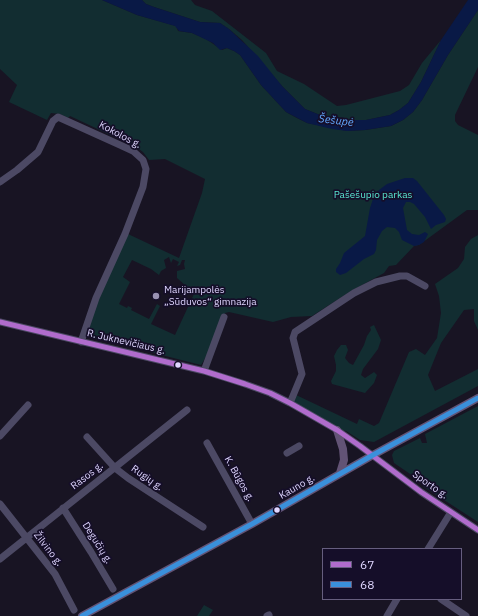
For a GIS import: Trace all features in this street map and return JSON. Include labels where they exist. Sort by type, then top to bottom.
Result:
[{"type":"main road","name":"Kauno g.","points":[[82,616],[252,524],[373,455],[478,398]]},
{"type":"main road","points":[[337,430],[343,449],[344,460],[340,474]]},
{"type":"street","name":"Kokolos g.","points":[[0,182],[38,152],[53,121],[58,117],[134,151],[145,164],[146,169],[143,187],[125,234],[96,298],[81,342]]},
{"type":"street","points":[[290,403],[302,374],[293,338],[295,332],[354,293],[376,282],[400,276],[407,276],[425,286]]},
{"type":"street","points":[[204,371],[224,316]]},
{"type":"street","name":"R. Juknevičiaus g.","points":[[0,322],[204,371],[257,388],[290,403],[337,430],[373,455]]},
{"type":"street","points":[[0,436],[28,405]]},
{"type":"street","name":"Rasos g.","points":[[0,558],[187,410]]},
{"type":"street","name":"Rugių g.","points":[[87,437],[115,468],[148,492],[203,527]]},
{"type":"street","name":"K. Būgos g.","points":[[207,443],[252,524]]},
{"type":"street","points":[[287,453],[299,446]]},
{"type":"street","name":"Sporto g.","points":[[373,455],[421,492],[478,530]]},
{"type":"street","name":"Žilvino g.","points":[[0,504],[55,574],[74,610]]},
{"type":"street","name":"Degučių g.","points":[[63,508],[113,589]]},
{"type":"street","points":[[429,548],[451,512]]},
{"type":"street","points":[[387,616],[396,600]]},
{"type":"street","points":[[442,600],[466,616]]},
{"type":"green space","name":"Pašešupio parkas","points":[[0,0],[102,0],[137,15],[176,26],[178,31],[192,33],[206,39],[222,50],[227,48],[234,51],[240,55],[261,85],[286,112],[307,123],[347,131],[365,130],[391,126],[403,120],[413,112],[478,10],[478,67],[455,115],[455,121],[458,125],[478,135],[478,210],[467,210],[419,245],[414,246],[396,265],[389,266],[384,273],[351,291],[312,316],[291,317],[273,322],[229,312],[225,313],[215,342],[201,365],[87,336],[95,300],[128,234],[179,258],[202,193],[205,179],[165,159],[149,160],[143,152],[136,147],[70,116],[68,118],[60,114],[51,113],[47,120],[9,102],[17,85],[0,69]],"holes":[[[169,257],[171,263],[173,259],[179,262],[177,266],[180,265],[182,260],[185,260],[185,269],[177,271],[177,278],[186,286],[186,290],[194,294],[175,335],[151,324],[160,306],[157,304],[149,319],[131,310],[132,308],[128,306],[127,308],[119,304],[130,282],[123,277],[132,260],[151,269],[159,275],[161,271],[166,268],[164,260]]]},
{"type":"green space","points":[[142,0],[191,0],[195,5],[212,11],[266,53],[277,71],[304,84],[337,106],[400,91],[409,85],[422,63],[441,40],[421,82],[408,103],[390,115],[366,120],[347,120],[320,115],[305,109],[282,86],[242,40],[220,23],[200,22],[146,4]]},
{"type":"green space","points":[[478,235],[478,330],[474,321],[474,309],[464,310],[441,343],[428,375],[435,391],[478,369],[478,386],[374,442],[360,440],[346,431],[337,430],[290,403],[294,394],[357,424],[359,419],[374,426],[379,423],[409,352],[416,349],[425,355],[437,338],[441,313],[439,296],[435,284],[458,268],[464,259],[465,247],[471,239]]},
{"type":"green space","points":[[374,325],[381,340],[378,349],[363,369],[361,375],[365,378],[374,372],[377,375],[374,383],[365,393],[332,384],[331,381],[336,371],[334,356],[337,350],[341,345],[346,345],[348,350],[345,358],[353,365],[371,330],[370,327]]},
{"type":"green space","points":[[478,406],[478,522],[424,487],[419,480],[394,463],[392,455],[394,451],[420,438],[422,443],[427,443],[425,434]]},
{"type":"green space","points":[[204,605],[213,610],[209,616],[197,616]]},
{"type":"water","name":"Šešupė","points":[[102,0],[142,0],[146,4],[200,22],[220,23],[229,29],[258,56],[282,86],[305,109],[320,115],[347,120],[366,120],[390,115],[408,103],[421,82],[441,40],[468,0],[478,0],[478,10],[413,112],[403,120],[391,126],[347,131],[307,123],[286,112],[261,85],[240,55],[234,51],[227,48],[220,50],[213,43],[192,33],[179,31],[175,26],[137,15]]},
{"type":"water","points":[[405,178],[413,178],[417,181],[444,215],[446,219],[445,222],[436,225],[431,229],[425,217],[414,204],[406,202],[403,208],[407,230],[412,234],[419,235],[425,232],[428,234],[424,242],[414,246],[402,240],[399,232],[395,228],[387,227],[382,231],[377,240],[374,254],[364,259],[346,273],[340,275],[336,272],[336,269],[344,253],[365,236],[370,208],[374,196],[387,184]]},
{"type":"transit line","name":"67","points":[[0,322],[204,371],[270,393],[337,430],[421,492],[478,530]]},
{"type":"transit line","name":"68","points":[[82,616],[252,524],[373,455],[478,398]]},
{"type":"place","name":"Marijampolės „Sūduvos“ gimnazija","points":[[156,296]]}]
